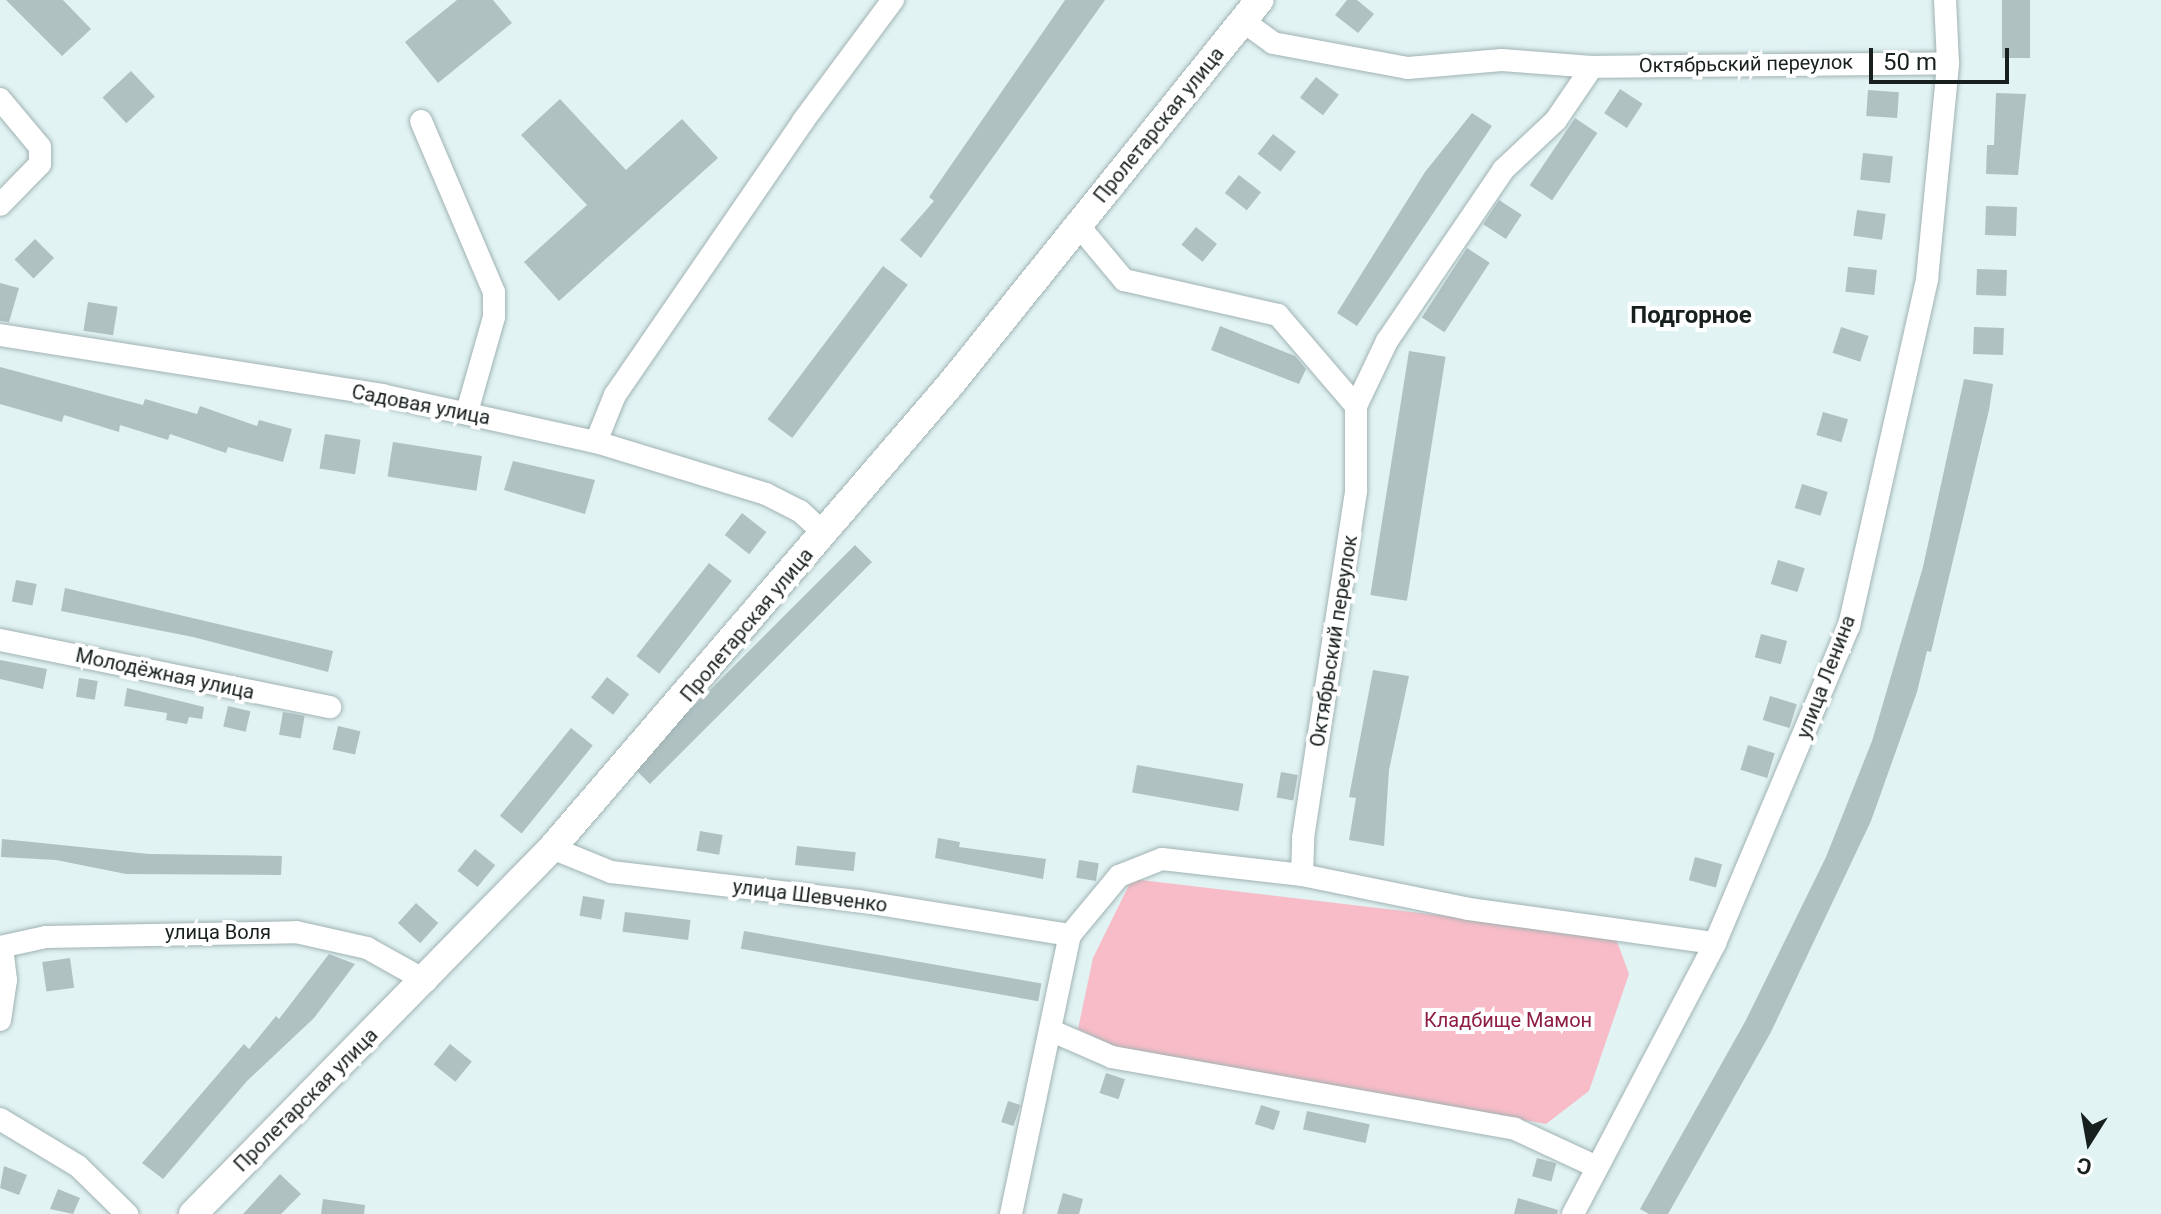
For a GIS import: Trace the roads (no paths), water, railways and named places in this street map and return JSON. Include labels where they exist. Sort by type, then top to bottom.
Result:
[{"type":"street","points":[[596,442],[615,395],[803,121],[893,0]]},
{"type":"street","name":"улица Ленина","points":[[1573,1214],[1715,943],[1849,626],[1927,279],[1948,63],[1945,0]]},
{"type":"street","name":"Октябрьский переулок","points":[[1252,11],[1273,43],[1408,68],[1502,60],[1592,67],[1948,63]]},
{"type":"street","name":"Пролетарская улица","points":[[193,1214],[426,981],[552,848],[824,533],[1252,11]]},
{"type":"street","name":"Октябрьский переулок","points":[[1302,875],[1303,838],[1356,490],[1356,406],[1387,341],[1503,170],[1556,120],[1592,67]]},
{"type":"street","points":[[0,99],[40,147],[40,164],[0,205]]},
{"type":"street","points":[[421,121],[494,292],[494,317],[467,412]]},
{"type":"street","points":[[1078,225],[1124,280],[1278,315],[1356,406]]},
{"type":"street","name":"Садовая улица","points":[[0,335],[467,412],[596,442],[766,494],[800,511],[824,533]]},
{"type":"street","name":"Молодёжная улица","points":[[0,640],[330,707]]},
{"type":"street","name":"улица Шевченко","points":[[552,848],[611,872],[859,901],[1070,935]]},
{"type":"street","points":[[1011,1214],[1070,935],[1119,876],[1162,859],[1302,875],[1469,909],[1715,943]]},
{"type":"street","name":"улица Воля","points":[[1,947],[46,937],[296,932],[367,948],[426,981]]},
{"type":"street","points":[[0,1020],[6,980],[1,947]]},
{"type":"street","points":[[1052,1031],[1112,1057],[1515,1129],[1597,1167]]},
{"type":"street","points":[[0,1119],[78,1166],[127,1214]]},
{"type":"district","name":"Подгорное","points":[[1691,316]]},
{"type":"park label","name":"Кладбище Мамон","points":[[1508,1020]]}]
